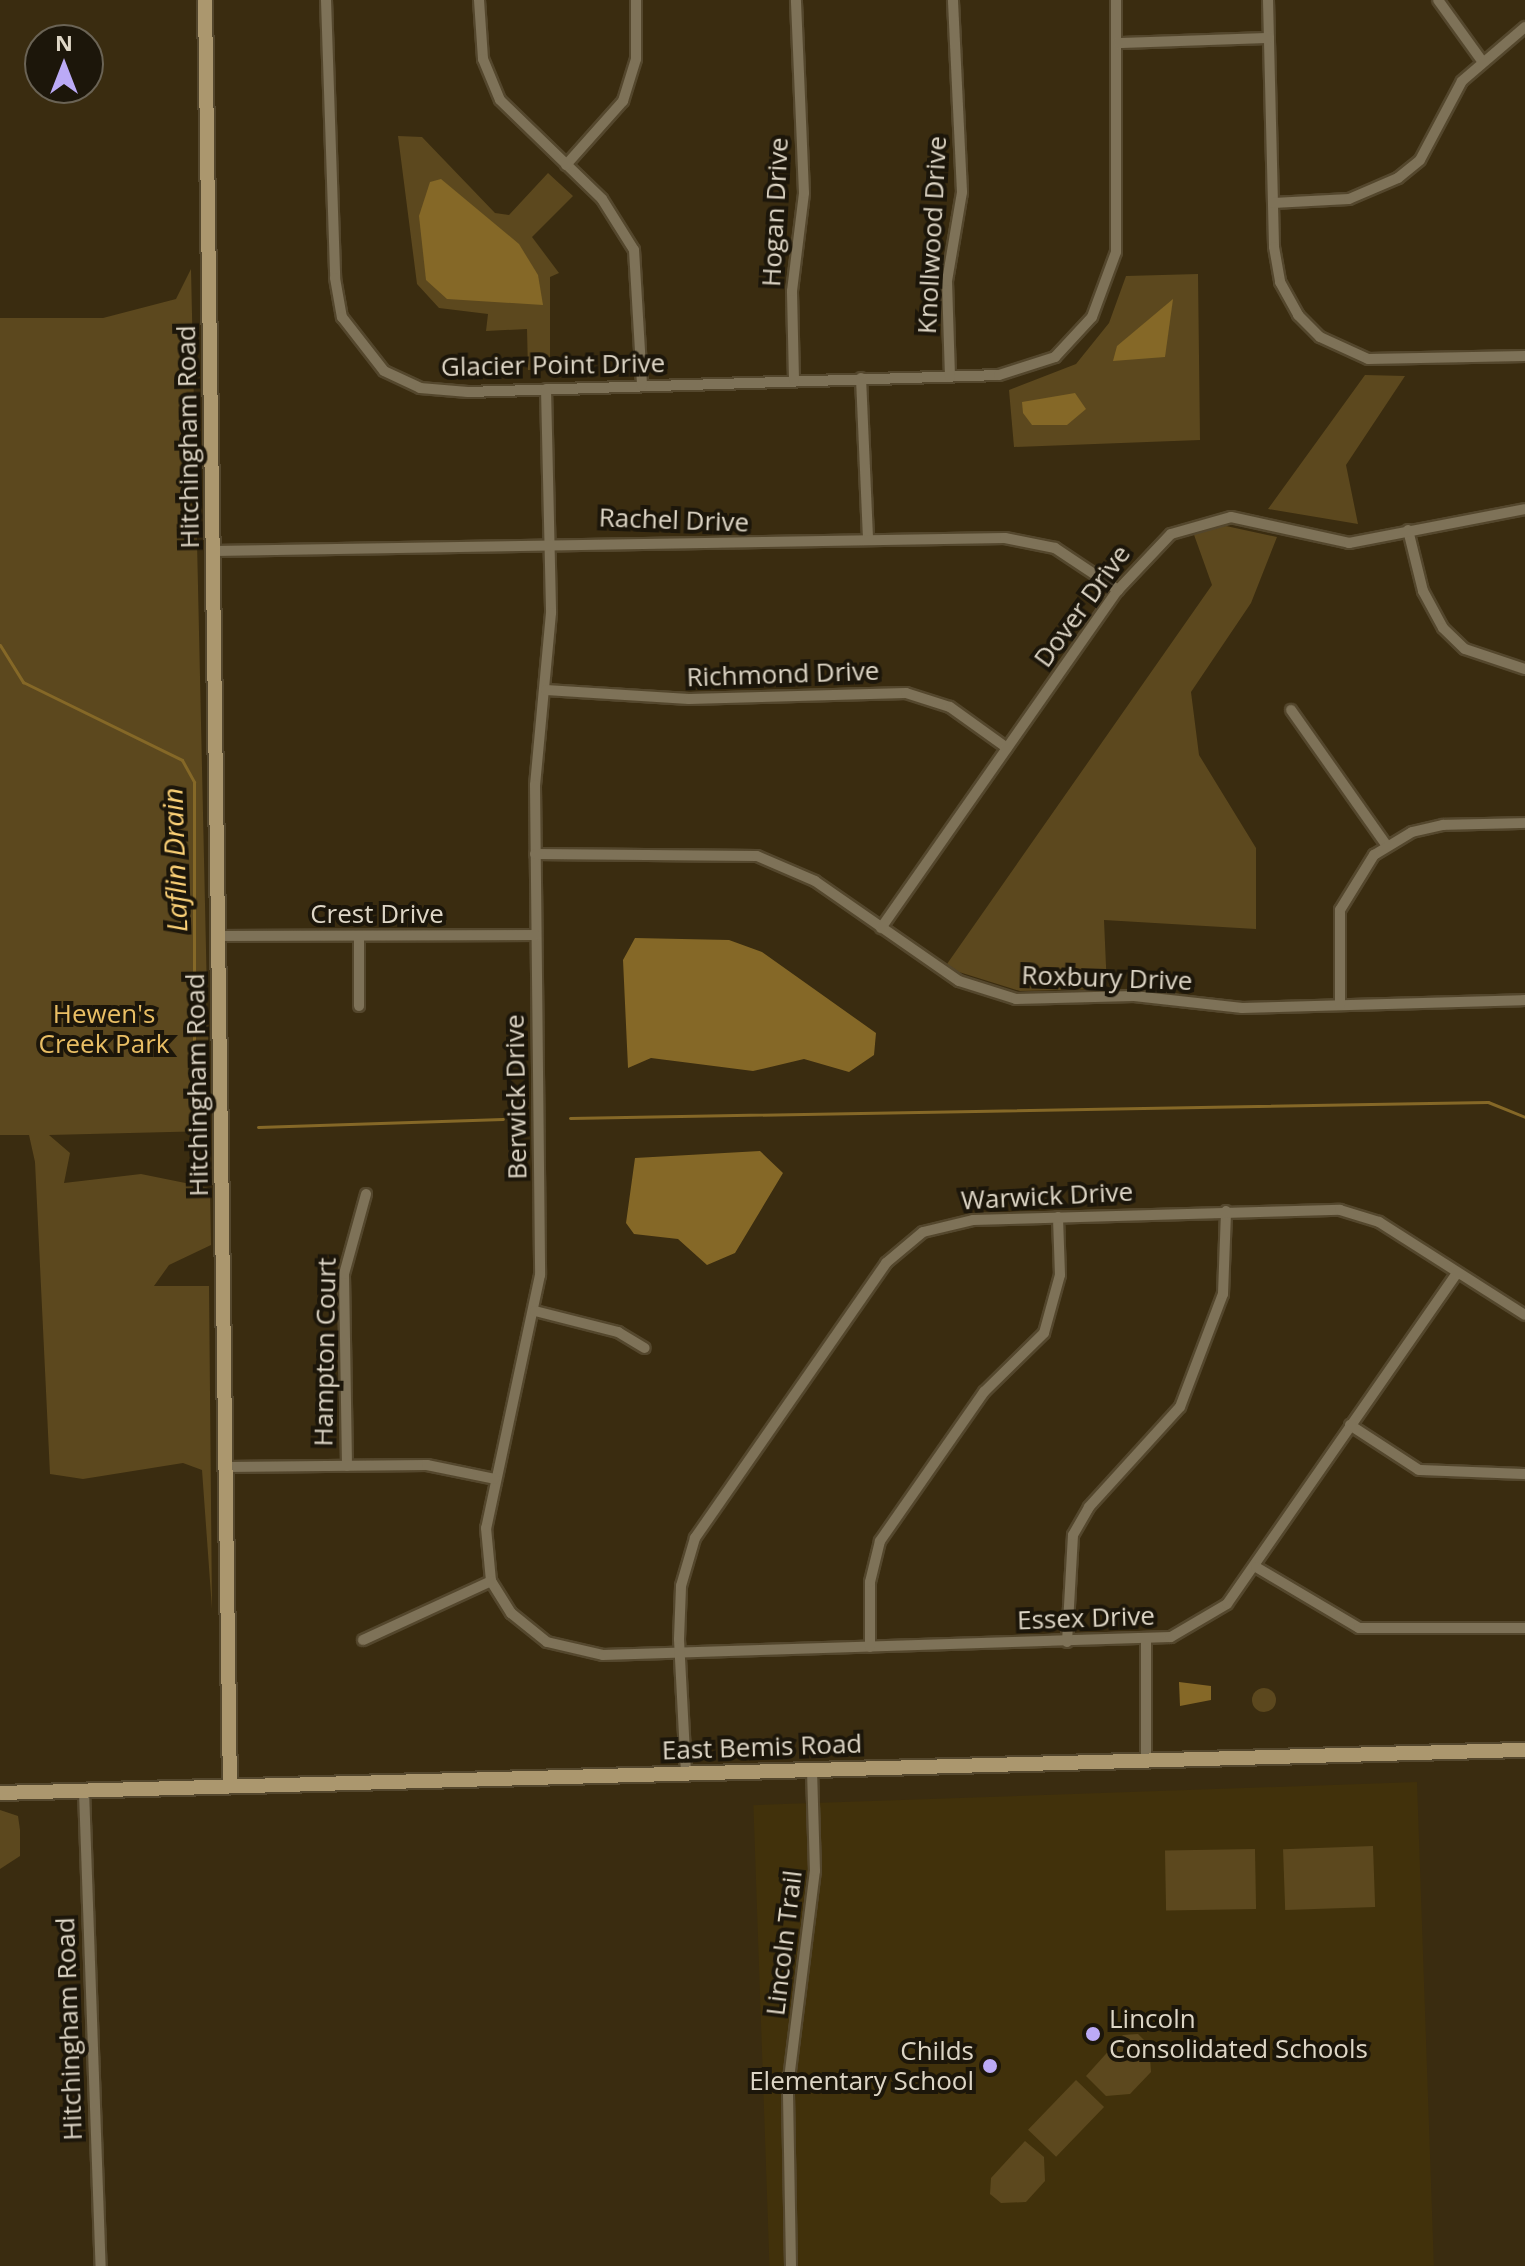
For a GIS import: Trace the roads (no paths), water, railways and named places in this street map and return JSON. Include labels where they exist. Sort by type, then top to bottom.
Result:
[{"type":"street","name":"Hitchingham Road","points":[[205,0],[230,1786]]},
{"type":"street","name":"Glacier Point Drive","points":[[326,0],[335,278],[349,331],[384,371],[420,388],[546,389],[950,377],[1028,370],[1055,357],[1092,317],[1117,239],[1119,43]]},
{"type":"street","points":[[479,0],[481,44],[495,92],[602,199],[634,250],[642,386]]},
{"type":"street","points":[[566,165],[623,101],[636,59],[636,0]]},
{"type":"street","name":"Hogan Drive","points":[[794,380],[792,291],[804,193],[796,0]]},
{"type":"street","name":"Knollwood Drive","points":[[950,377],[947,281],[962,192],[953,0]]},
{"type":"street","points":[[1116,0],[1119,43],[1269,38]]},
{"type":"street","points":[[1268,0],[1276,262],[1288,301],[1335,346],[1390,361],[1525,356]]},
{"type":"street","points":[[1438,0],[1482,61]]},
{"type":"street","points":[[1273,203],[1349,199],[1398,178],[1420,160],[1454,92],[1482,61],[1525,27]]},
{"type":"street","points":[[861,378],[868,540]]},
{"type":"street","name":"Berwick Drive","points":[[546,389],[549,541],[546,690],[535,854],[535,1311],[486,1528],[491,1581],[511,1613],[561,1647],[603,1655],[680,1651]]},
{"type":"street","name":"Dover Drive","points":[[881,928],[1146,553],[1201,522],[1256,520],[1349,543],[1525,509]]},
{"type":"street","points":[[1408,530],[1423,591],[1443,628],[1465,649],[1525,669]]},
{"type":"street","name":"Rachel Drive","points":[[214,551],[549,541],[714,546],[868,540],[1033,540],[1118,590]]},
{"type":"street","name":"Richmond Drive","points":[[546,690],[666,699],[906,693],[950,707],[1007,748]]},
{"type":"street","points":[[1291,710],[1387,846]]},
{"type":"street","points":[[1340,1005],[1340,910],[1362,869],[1387,846],[1443,825],[1525,823]]},
{"type":"street","name":"Roxbury Drive","points":[[535,854],[757,856],[802,873],[959,981],[1016,999],[1134,996],[1242,1008],[1525,1000]]},
{"type":"street","name":"Crest Drive","points":[[219,936],[536,935]]},
{"type":"street","points":[[359,937],[359,1006]]},
{"type":"street","name":"Hampton Court","points":[[347,1466],[344,1274],[366,1194]]},
{"type":"street","points":[[1067,1642],[1073,1535],[1089,1507],[1180,1407],[1223,1294],[1226,1211]]},
{"type":"street","name":"Warwick Drive","points":[[686,1773],[680,1651],[681,1586],[695,1538],[900,1246],[946,1223],[1226,1211],[1360,1213],[1525,1315]]},
{"type":"street","points":[[870,1647],[870,1582],[880,1541],[984,1392],[1044,1333],[1060,1275],[1058,1217]]},
{"type":"street","name":"Essex Drive","points":[[680,1651],[1146,1640],[1208,1620],[1256,1567],[1350,1425],[1456,1275]]},
{"type":"street","points":[[535,1311],[618,1332],[645,1348]]},
{"type":"street","points":[[1350,1425],[1419,1470],[1525,1474]]},
{"type":"street","points":[[226,1467],[427,1465],[495,1479]]},
{"type":"street","points":[[1256,1567],[1359,1628],[1525,1628]]},
{"type":"street","points":[[363,1640],[491,1581]]},
{"type":"street","points":[[1146,1640],[1146,1757]]},
{"type":"street","name":"East Bemis Road","points":[[0,1793],[1146,1757],[1525,1750]]},
{"type":"street","name":"Lincoln Trail","points":[[791,2266],[788,2087],[815,1871],[812,1769]]},
{"type":"street","name":"Hitchingham Road","points":[[84,1791],[101,2266]]},
{"type":"waterway","name":"Laflin Drain","points":[[0,645],[23,682],[182,760],[194,782],[194,1085]]},
{"type":"waterway","points":[[570,1118],[1488,1102],[1525,1117]]},
{"type":"waterway","points":[[258,1127],[503,1119]]},
{"type":"place","name":"Lincoln Consolidated Schools","points":[[1093,2034]]},
{"type":"place","name":"Childs Elementary School","points":[[990,2066]]},
{"type":"park label","name":"Hewen's Creek Park","points":[[104,1029]]}]
